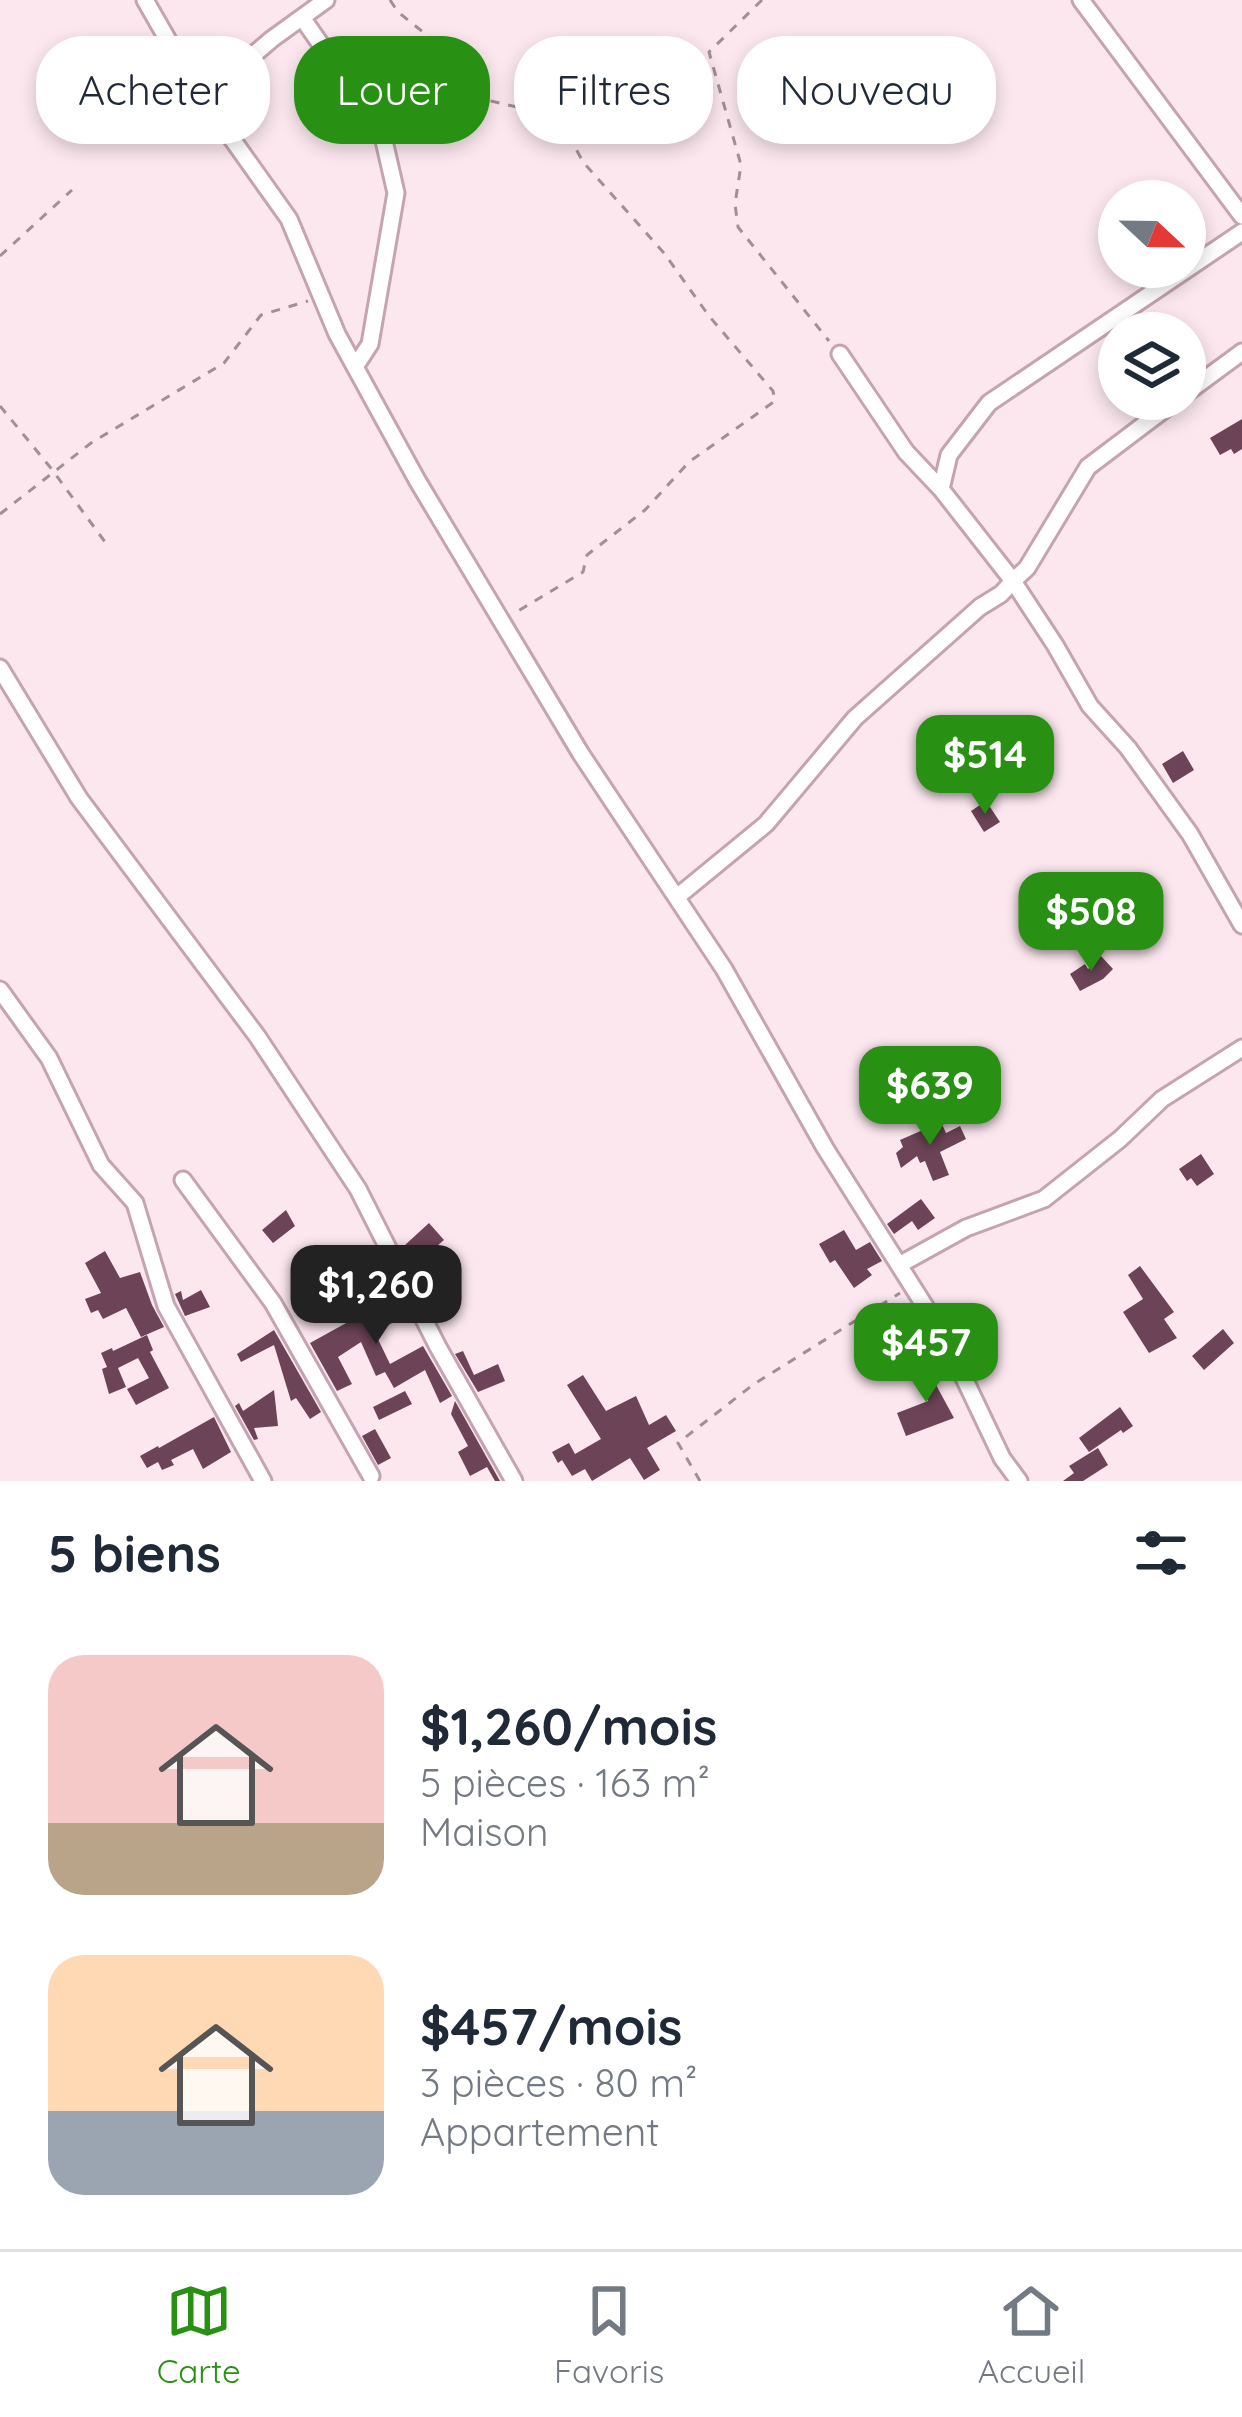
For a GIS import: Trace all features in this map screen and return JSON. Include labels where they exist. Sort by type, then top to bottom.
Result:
[{"type":"street","points":[[146,0],[167,36]]},
{"type":"street","points":[[270,41],[326,0]]},
{"type":"street","points":[[1081,0],[1242,216]]},
{"type":"street","points":[[303,19],[382,132],[396,193],[370,344],[355,367]]},
{"type":"street","points":[[236,144],[289,219],[337,334],[417,480],[581,754],[724,969],[825,1148],[944,1338],[1002,1458],[1019,1481]]},
{"type":"street","points":[[941,489],[949,455],[989,404],[1242,232]]},
{"type":"street","points":[[1206,379],[1242,352]]},
{"type":"street","points":[[840,354],[906,452],[1012,581],[1090,706],[1128,748],[1190,835],[1242,926]]},
{"type":"street","points":[[676,898],[766,824],[855,718],[1027,568],[1088,467],[1151,420]]},
{"type":"street","points":[[0,668],[79,798],[257,1036],[358,1190],[438,1347],[514,1481]]},
{"type":"street","points":[[0,990],[49,1058],[101,1165],[135,1203],[166,1306],[263,1481]]},
{"type":"street","points":[[899,1265],[966,1228],[1044,1199],[1162,1099],[1242,1048]]},
{"type":"street","points":[[183,1180],[273,1303],[369,1479]]},
{"type":"path","points":[[390,0],[438,44],[461,76],[487,100],[559,117],[583,161],[664,253],[709,316],[773,391],[776,401],[688,463],[644,510],[587,556],[583,572],[501,621]]},
{"type":"path","points":[[762,0],[710,52],[741,165],[735,204],[738,227],[840,354]]},
{"type":"path","points":[[0,256],[72,190]]},
{"type":"path","points":[[0,514],[91,442],[224,363],[261,314],[321,297]]},
{"type":"path","points":[[0,406],[108,546]]},
{"type":"path","points":[[700,1481],[678,1443],[754,1384],[912,1286]]},
{"type":"building","points":[[1242,419],[1242,449],[1220,455],[1210,438]]},
{"type":"building","points":[[1183,751],[1194,770],[1173,783],[1162,764]]},
{"type":"building","points":[[986,801],[1000,822],[984,832],[971,811]]},
{"type":"building","points":[[1101,956],[1113,969],[1080,991],[1070,974],[1085,964],[1088,969]]},
{"type":"building","points":[[941,1122],[946,1133],[960,1126],[966,1139],[940,1152],[949,1175],[933,1181],[925,1161],[920,1163],[917,1156],[901,1168],[896,1153],[903,1147],[900,1140]]},
{"type":"building","points":[[1201,1154],[1214,1174],[1197,1186],[1179,1169]]},
{"type":"building","points":[[921,1199],[935,1218],[918,1230],[912,1221],[894,1234],[887,1224]]},
{"type":"building","points":[[286,1210],[295,1226],[273,1243],[262,1230]]},
{"type":"building","points":[[429,1223],[444,1240],[423,1258],[417,1251],[410,1255],[405,1245]]},
{"type":"building","points":[[844,1230],[856,1250],[870,1242],[882,1261],[867,1269],[872,1275],[854,1288],[819,1244]]},
{"type":"building","points":[[105,1251],[120,1278],[140,1272],[164,1327],[141,1337],[126,1308],[103,1319],[98,1310],[91,1313],[85,1299],[101,1293],[85,1263]]},
{"type":"building","points":[[1140,1266],[1174,1312],[1164,1319],[1177,1338],[1149,1353],[1123,1312],[1143,1299],[1128,1275]]},
{"type":"building","points":[[391,1281],[410,1318],[375,1333],[390,1364],[423,1346],[452,1396],[440,1403],[425,1370],[394,1388],[385,1372],[376,1376],[361,1342],[338,1357],[352,1384],[337,1391],[310,1343],[386,1301],[380,1286]]},
{"type":"building","points":[[201,1290],[210,1307],[185,1316],[175,1294],[181,1291],[183,1300]]},
{"type":"building","points":[[1223,1329],[1234,1343],[1204,1370],[1192,1356]]},
{"type":"building","points":[[274,1330],[321,1412],[310,1419],[296,1398],[291,1401],[274,1345],[241,1362],[237,1354]]},
{"type":"building","points":[[147,1335],[150,1352],[169,1388],[136,1405],[127,1389],[149,1378],[138,1358],[118,1368],[126,1387],[109,1394],[101,1353]]},
{"type":"building","points":[[463,1351],[474,1375],[498,1364],[505,1381],[478,1392],[455,1354]]},
{"type":"building","points":[[934,1364],[940,1381],[935,1383],[954,1418],[906,1436],[897,1413],[928,1401],[915,1371]]},
{"type":"building","points":[[583,1375],[606,1411],[636,1396],[649,1425],[666,1415],[676,1431],[647,1448],[660,1470],[644,1480],[630,1458],[592,1481],[585,1469],[572,1476],[562,1460],[558,1463],[552,1452],[569,1443],[575,1454],[601,1439],[567,1385]]},
{"type":"building","points":[[274,1390],[278,1426],[254,1428],[258,1439],[254,1440],[235,1406],[239,1403],[243,1411]]},
{"type":"building","points":[[405,1391],[412,1404],[379,1420],[373,1407]]},
{"type":"building","points":[[455,1401],[500,1481],[495,1481],[487,1467],[470,1476],[458,1452],[468,1446],[451,1414]]},
{"type":"building","points":[[1120,1407],[1133,1426],[1089,1452],[1079,1438]]},
{"type":"building","points":[[214,1417],[231,1452],[203,1469],[193,1449],[162,1470],[158,1462],[147,1468],[140,1456]]},
{"type":"building","points":[[375,1429],[391,1458],[378,1465],[362,1436]]},
{"type":"building","points":[[1098,1448],[1108,1465],[1083,1481],[1063,1481],[1074,1473],[1069,1466]]}]
